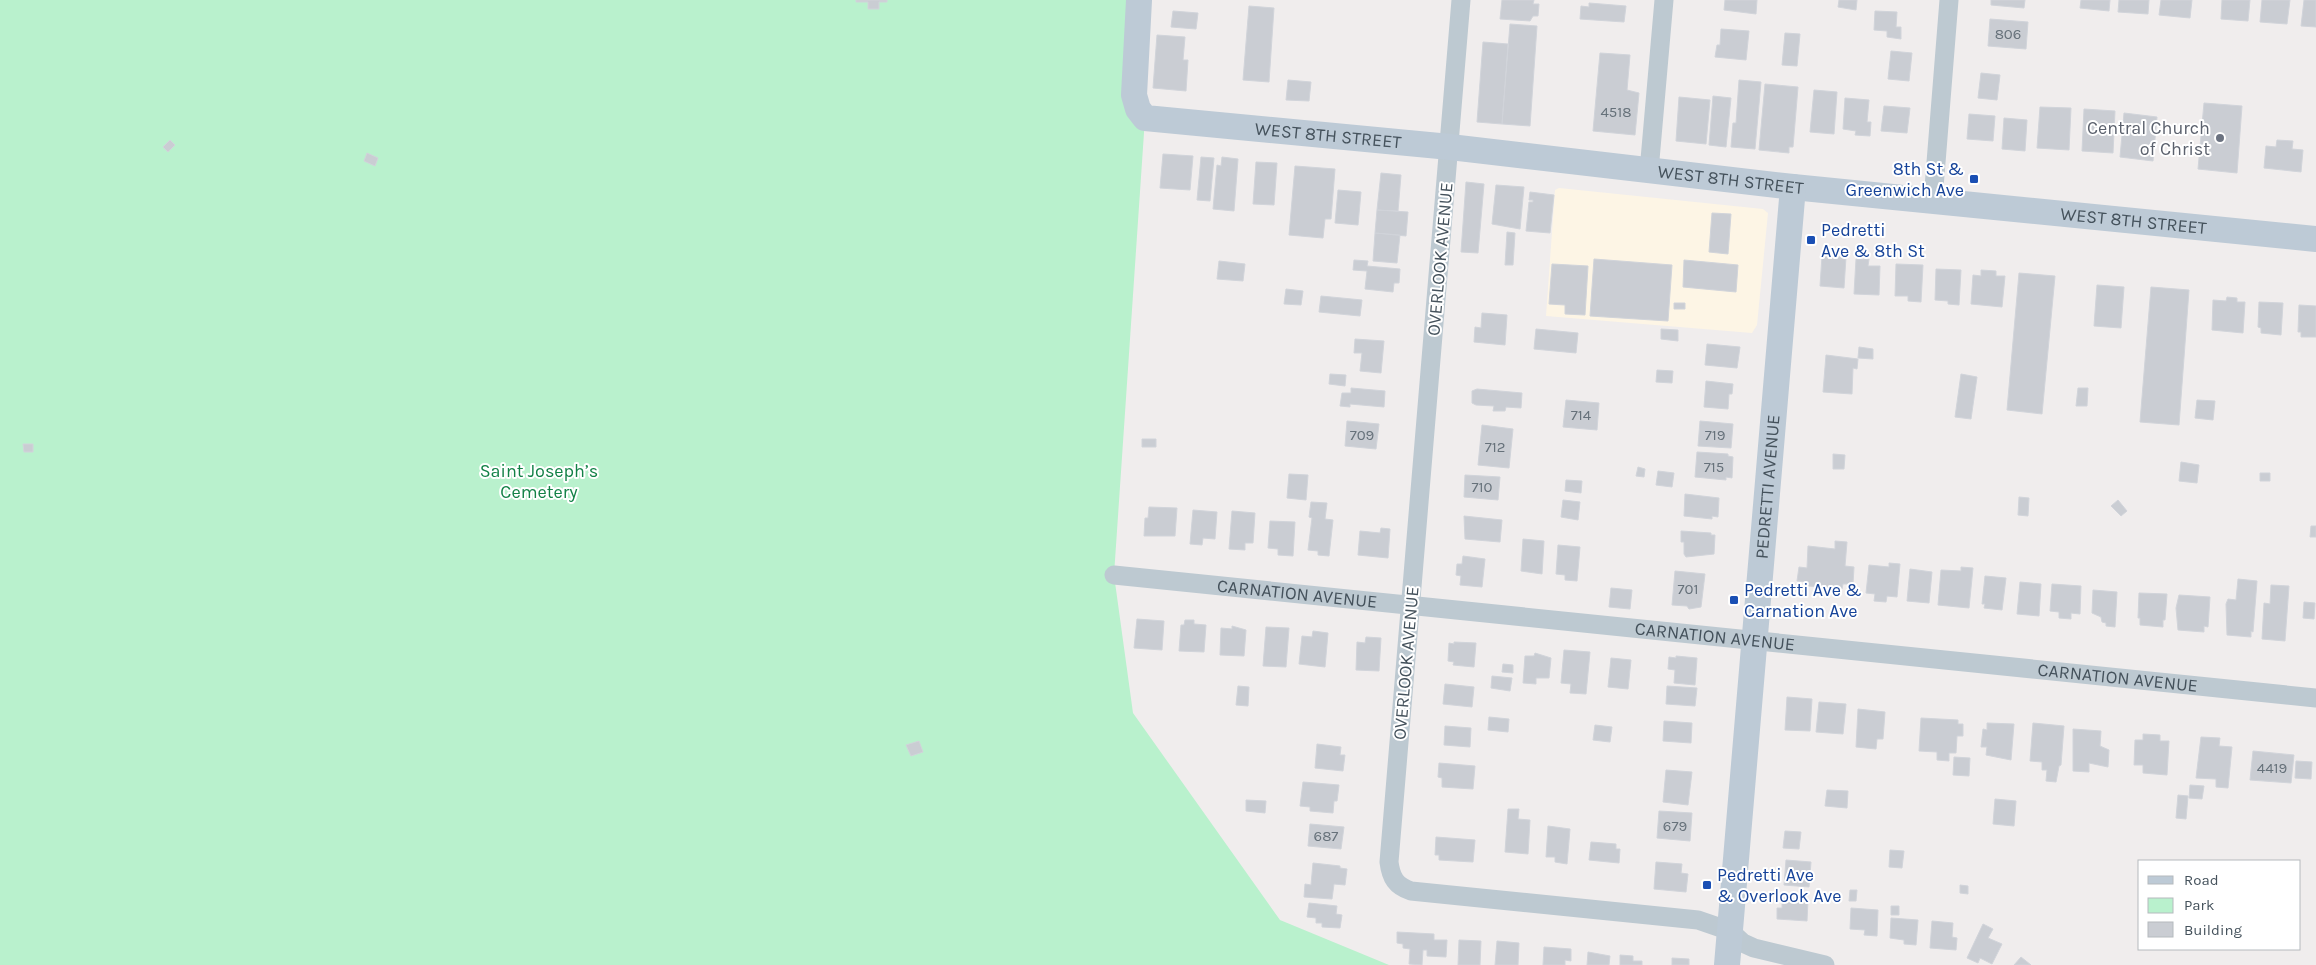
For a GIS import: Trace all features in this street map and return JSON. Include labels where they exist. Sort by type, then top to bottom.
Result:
[{"type":"street","name":"WEST 8TH STREET","points":[[1139,0],[1134,95],[1138,109],[1145,118],[1450,147],[1793,187],[2316,239]]},
{"type":"street","name":"OVERLOOK AVENUE","points":[[1461,0],[1389,862],[1391,875],[1396,883],[1411,891],[1698,920],[1730,931],[1743,943],[1754,948],[1825,965]]},
{"type":"street","points":[[1649,171],[1664,0]]},
{"type":"street","points":[[1933,200],[1949,0]]},
{"type":"street","name":"PEDRETTI AVENUE","points":[[1727,965],[1793,187]]},
{"type":"street","name":"CARNATION AVENUE","points":[[1114,575],[2316,698]]},
{"type":"shaded area","points":[[1559,188],[1763,209],[1768,213],[1757,325],[1752,333],[1546,316],[1555,190]]},
{"type":"green space","name":"Saint Joseph’s Cemetery","points":[[0,0],[1139,0],[1145,118],[1114,575],[1133,713],[1280,920],[1389,965],[0,965]]},
{"type":"building","points":[[856,0],[887,0],[887,2],[879,2],[879,9],[868,9],[868,2],[856,2]]},
{"type":"building","points":[[1502,0],[1534,0],[1533,4],[1539,4],[1538,16],[1533,16],[1530,21],[1500,19]]},
{"type":"building","points":[[1725,0],[1757,0],[1756,14],[1724,10]]},
{"type":"building","points":[[1839,0],[1857,0],[1856,10],[1838,7]]},
{"type":"building","points":[[1991,0],[2025,0],[2024,8],[1991,5]]},
{"type":"building","points":[[2081,0],[2110,0],[2109,11],[2080,8]]},
{"type":"building","points":[[2119,0],[2149,0],[2148,14],[2118,12]]},
{"type":"building","points":[[2161,0],[2192,0],[2190,18],[2159,15]]},
{"type":"building","points":[[2222,0],[2250,0],[2248,21],[2221,19]]},
{"type":"building","points":[[2262,0],[2290,0],[2287,24],[2260,22]]},
{"type":"building","points":[[2304,0],[2316,0],[2316,27],[2301,26]]},
{"type":"building","points":[[1589,3],[1626,6],[1624,22],[1580,19],[1581,6],[1589,7]]},
{"type":"building","points":[[1249,6],[1274,8],[1269,82],[1243,80]]},
{"type":"building","points":[[1173,11],[1198,13],[1196,29],[1171,27]]},
{"type":"building","points":[[1875,11],[1897,12],[1896,27],[1901,27],[1901,39],[1887,37],[1887,31],[1874,30]]},
{"type":"building","points":[[1990,19],[2028,22],[2026,49],[1988,46]]},
{"type":"building","points":[[1510,24],[1537,26],[1530,126],[1502,124]]},
{"type":"building","points":[[1721,29],[1749,31],[1746,60],[1715,57],[1717,45],[1720,45]]},
{"type":"building","points":[[1785,33],[1800,34],[1797,66],[1782,65]]},
{"type":"building","points":[[1157,35],[1185,37],[1183,60],[1188,60],[1186,91],[1153,88]]},
{"type":"building","points":[[1483,42],[1508,44],[1502,124],[1477,122]]},
{"type":"building","points":[[1891,51],[1912,53],[1909,81],[1888,79]]},
{"type":"building","points":[[1600,53],[1630,55],[1627,90],[1639,93],[1635,135],[1593,131]]},
{"type":"building","points":[[1981,73],[2000,75],[1997,100],[1978,98]]},
{"type":"building","points":[[1288,80],[1311,82],[1309,101],[1286,100]]},
{"type":"building","points":[[1739,80],[1761,82],[1755,149],[1731,147],[1733,123],[1736,123]]},
{"type":"building","points":[[1765,84],[1798,87],[1793,147],[1789,147],[1789,153],[1759,150]]},
{"type":"building","points":[[1814,90],[1837,92],[1834,134],[1810,132]]},
{"type":"building","points":[[1713,96],[1731,98],[1726,147],[1709,145]]},
{"type":"building","points":[[1679,97],[1710,100],[1706,144],[1676,141]]},
{"type":"building","points":[[1845,98],[1869,100],[1867,122],[1871,122],[1870,136],[1855,135],[1856,131],[1843,129]]},
{"type":"building","name":"Central Church of Christ","points":[[2204,103],[2242,106],[2237,173],[2198,169]]},
{"type":"building","points":[[1884,106],[1910,108],[1907,133],[1881,131]]},
{"type":"building","points":[[2040,107],[2071,108],[2069,150],[2037,148]]},
{"type":"building","points":[[2084,109],[2115,111],[2113,153],[2082,151]]},
{"type":"building","points":[[2124,113],[2157,117],[2153,161],[2120,157]]},
{"type":"building","points":[[1969,114],[1995,116],[1993,141],[1967,139]]},
{"type":"building","points":[[2004,118],[2027,120],[2025,151],[2002,149]]},
{"type":"building","points":[[170,140],[175,145],[168,152],[163,147]]},
{"type":"building","points":[[2277,140],[2293,141],[2292,149],[2303,150],[2301,172],[2264,168],[2266,146],[2276,147]]},
{"type":"building","points":[[367,153],[378,158],[375,166],[364,161]]},
{"type":"building","points":[[1163,154],[1193,156],[1190,190],[1160,188]]},
{"type":"building","points":[[1201,157],[1214,158],[1210,201],[1197,200]]},
{"type":"building","points":[[1222,157],[1238,159],[1234,211],[1213,209],[1217,165],[1221,166]]},
{"type":"building","points":[[1256,162],[1277,163],[1274,205],[1253,204]]},
{"type":"building","points":[[1295,166],[1335,169],[1331,219],[1325,219],[1323,238],[1289,235]]},
{"type":"building","points":[[1381,173],[1401,175],[1398,211],[1377,210]]},
{"type":"building","points":[[1466,182],[1484,184],[1478,253],[1461,252]]},
{"type":"building","points":[[1496,185],[1524,187],[1520,229],[1492,224]]},
{"type":"building","points":[[1338,190],[1361,192],[1358,225],[1335,223]]},
{"type":"building","points":[[1530,192],[1554,195],[1550,233],[1526,231],[1529,202],[1533,202],[1533,200],[1529,200]]},
{"type":"building","points":[[1377,210],[1408,212],[1406,236],[1375,233]]},
{"type":"building","points":[[1712,213],[1731,214],[1728,254],[1709,252]]},
{"type":"building","points":[[1507,232],[1515,233],[1513,265],[1505,265]]},
{"type":"building","points":[[1375,233],[1400,235],[1397,263],[1373,261]]},
{"type":"building","points":[[1822,256],[1846,257],[1844,288],[1820,286]]},
{"type":"building","points":[[1594,259],[1672,265],[1668,321],[1590,316]]},
{"type":"building","points":[[1856,259],[1869,259],[1868,266],[1880,266],[1879,295],[1854,294]]},
{"type":"building","points":[[1354,260],[1368,261],[1367,266],[1400,269],[1399,283],[1394,283],[1393,292],[1365,289],[1367,271],[1353,270]]},
{"type":"building","points":[[1684,260],[1738,265],[1736,292],[1683,287]]},
{"type":"building","points":[[1219,261],[1245,264],[1243,281],[1217,279]]},
{"type":"building","points":[[1552,264],[1588,266],[1585,315],[1565,314],[1565,305],[1549,304]]},
{"type":"building","points":[[1896,264],[1923,265],[1921,302],[1908,301],[1908,296],[1895,296]]},
{"type":"building","points":[[1936,269],[1961,270],[1959,305],[1948,304],[1948,301],[1935,300]]},
{"type":"building","points":[[1981,270],[1996,271],[1996,276],[2005,276],[2002,307],[1971,304],[1973,275],[1981,276]]},
{"type":"building","points":[[2019,273],[2055,276],[2042,414],[2007,410]]},
{"type":"building","points":[[2097,285],[2124,287],[2121,328],[2094,326]]},
{"type":"building","points":[[2151,287],[2189,290],[2179,425],[2140,422]]},
{"type":"building","points":[[1286,289],[1303,291],[1301,305],[1284,304]]},
{"type":"building","points":[[1321,296],[1362,300],[1360,316],[1319,312]]},
{"type":"building","points":[[2227,297],[2237,298],[2237,302],[2245,302],[2243,333],[2212,330],[2213,300],[2226,301]]},
{"type":"building","points":[[2259,302],[2283,303],[2281,335],[2261,333],[2261,328],[2258,327]]},
{"type":"building","points":[[1674,303],[1685,303],[1685,309],[1674,309]]},
{"type":"building","points":[[2299,305],[2316,306],[2316,337],[2301,337],[2301,332],[2298,332]]},
{"type":"building","points":[[1482,313],[1507,315],[1505,345],[1474,342],[1475,327],[1481,328]]},
{"type":"building","points":[[1536,329],[1578,333],[1576,353],[1534,349]]},
{"type":"building","points":[[1661,329],[1678,330],[1678,341],[1661,339]]},
{"type":"building","points":[[1355,339],[1384,341],[1381,373],[1360,371],[1362,353],[1354,353]]},
{"type":"building","points":[[1707,344],[1740,347],[1737,368],[1705,365]]},
{"type":"building","points":[[1859,347],[1873,349],[1873,359],[1858,358]]},
{"type":"building","points":[[1826,355],[1858,359],[1857,369],[1853,368],[1852,394],[1823,392]]},
{"type":"building","points":[[1657,370],[1673,371],[1672,383],[1656,382]]},
{"type":"building","points":[[1330,374],[1346,375],[1345,386],[1329,384]]},
{"type":"building","points":[[1961,374],[1977,377],[1971,419],[1955,417]]},
{"type":"building","points":[[1706,381],[1733,384],[1732,394],[1729,394],[1728,409],[1704,407]]},
{"type":"building","points":[[1351,388],[1385,391],[1384,407],[1350,404],[1350,407],[1340,406],[1342,393],[1351,393]]},
{"type":"building","points":[[2078,388],[2088,388],[2087,406],[2076,406]]},
{"type":"building","points":[[1477,389],[1522,393],[1521,408],[1506,407],[1505,411],[1493,411],[1494,406],[1476,405],[1472,403],[1472,391]]},
{"type":"building","points":[[1566,400],[1599,403],[1597,430],[1563,427]]},
{"type":"building","points":[[2197,400],[2215,401],[2213,420],[2195,418]]},
{"type":"building","points":[[1347,421],[1379,424],[1376,449],[1345,446]]},
{"type":"building","points":[[1700,421],[1733,424],[1731,448],[1698,446]]},
{"type":"building","points":[[1482,425],[1513,429],[1509,468],[1478,465]]},
{"type":"building","points":[[1142,439],[1156,439],[1156,447],[1142,447]]},
{"type":"building","points":[[23,444],[33,444],[33,452],[24,452]]},
{"type":"building","points":[[1697,452],[1728,454],[1728,456],[1733,457],[1732,478],[1726,477],[1726,480],[1695,477]]},
{"type":"building","points":[[1833,454],[1845,455],[1844,469],[1833,469]]},
{"type":"building","points":[[2181,462],[2199,465],[2197,483],[2179,481]]},
{"type":"building","points":[[1638,467],[1645,469],[1644,477],[1636,476]]},
{"type":"building","points":[[1658,471],[1674,473],[1672,487],[1656,485]]},
{"type":"building","points":[[2260,473],[2270,473],[2270,481],[2260,481]]},
{"type":"building","points":[[1289,474],[1308,475],[1306,500],[1287,498]]},
{"type":"building","points":[[1465,475],[1500,477],[1498,500],[1464,497]]},
{"type":"building","points":[[1566,480],[1582,481],[1581,493],[1565,491]]},
{"type":"building","points":[[1685,494],[1719,498],[1718,517],[1712,516],[1712,519],[1684,516]]},
{"type":"building","points":[[2019,497],[2029,498],[2028,516],[2018,515]]},
{"type":"building","points":[[1563,500],[1580,502],[1578,520],[1561,517]]},
{"type":"building","points":[[2118,500],[2127,511],[2121,516],[2111,506]]},
{"type":"building","points":[[1311,502],[1327,503],[1325,519],[1333,520],[1329,556],[1318,555],[1318,551],[1308,550],[1312,518],[1309,517]]},
{"type":"building","points":[[1149,507],[1177,508],[1175,536],[1144,536],[1145,518],[1148,518]]},
{"type":"building","points":[[1193,510],[1217,512],[1215,539],[1203,538],[1202,545],[1190,544]]},
{"type":"building","points":[[1232,511],[1255,513],[1253,543],[1245,543],[1245,550],[1229,549]]},
{"type":"building","points":[[1464,516],[1502,520],[1500,542],[1465,539]]},
{"type":"building","points":[[1270,521],[1295,522],[1293,556],[1278,555],[1278,549],[1268,548]]},
{"type":"building","points":[[2311,526],[2316,526],[2316,537],[2310,537]]},
{"type":"building","points":[[1381,528],[1390,529],[1388,558],[1358,555],[1360,531],[1380,533]]},
{"type":"building","points":[[1681,531],[1711,533],[1711,535],[1715,535],[1714,554],[1686,557],[1684,554],[1684,542],[1681,542]]},
{"type":"building","points":[[1523,539],[1544,541],[1542,574],[1521,571]]},
{"type":"building","points":[[1835,541],[1847,542],[1845,566],[1854,567],[1853,584],[1843,584],[1842,589],[1808,586],[1809,582],[1797,581],[1799,567],[1807,568],[1808,546],[1835,549]]},
{"type":"building","points":[[1558,545],[1580,547],[1577,581],[1565,580],[1565,575],[1556,574]]},
{"type":"building","points":[[1463,556],[1485,559],[1482,587],[1460,585],[1461,576],[1456,575],[1457,564],[1462,564]]},
{"type":"building","points":[[1889,563],[1900,564],[1897,597],[1887,596],[1886,602],[1874,601],[1875,594],[1866,593],[1869,565],[1889,567]]},
{"type":"building","points":[[1961,567],[1973,568],[1969,608],[1938,605],[1941,570],[1961,571]]},
{"type":"building","points":[[1910,569],[1932,572],[1929,603],[1907,601]]},
{"type":"building","points":[[1675,571],[1705,574],[1701,607],[1689,609],[1687,606],[1672,605]]},
{"type":"building","points":[[1985,576],[2006,578],[2002,610],[1984,608],[1985,604],[1982,604]]},
{"type":"building","points":[[2238,579],[2257,581],[2251,637],[2227,635],[2226,604],[2228,599],[2236,600]]},
{"type":"building","points":[[2020,582],[2041,584],[2039,616],[2017,614]]},
{"type":"building","points":[[2052,584],[2081,586],[2080,614],[2071,613],[2071,619],[2059,618],[2059,612],[2050,611]]},
{"type":"building","points":[[2271,585],[2289,586],[2285,641],[2262,639],[2264,603],[2270,604]]},
{"type":"building","points":[[1611,588],[1632,590],[1630,609],[1609,607]]},
{"type":"building","points":[[2093,590],[2117,592],[2115,627],[2106,626],[2106,623],[2102,622],[2101,617],[2092,613]]},
{"type":"building","points":[[2139,593],[2167,594],[2163,627],[2140,625],[2140,618],[2138,618]]},
{"type":"building","points":[[2179,595],[2210,597],[2208,627],[2204,626],[2204,632],[2178,630],[2176,608]]},
{"type":"building","points":[[2304,602],[2315,603],[2314,619],[2303,618]]},
{"type":"building","points":[[1137,619],[1164,621],[1162,650],[1134,648]]},
{"type":"building","points":[[1185,620],[1194,620],[1194,624],[1206,625],[1204,652],[1179,651],[1181,625],[1184,625]]},
{"type":"building","points":[[1232,626],[1246,630],[1244,656],[1220,655],[1221,628],[1232,629]]},
{"type":"building","points":[[1266,627],[1289,628],[1286,667],[1263,666]]},
{"type":"building","points":[[1313,631],[1328,633],[1325,667],[1299,664],[1302,636],[1312,637]]},
{"type":"building","points":[[1366,637],[1381,638],[1379,671],[1356,670],[1357,642],[1365,643]]},
{"type":"building","points":[[1454,642],[1476,643],[1474,667],[1453,665],[1454,662],[1448,661],[1449,643],[1454,644]]},
{"type":"building","points":[[1564,650],[1590,652],[1586,694],[1570,693],[1571,684],[1561,683]]},
{"type":"building","points":[[1535,653],[1551,658],[1549,678],[1536,678],[1536,684],[1523,683],[1525,656],[1534,656]]},
{"type":"building","points":[[1676,656],[1697,658],[1695,685],[1674,683],[1675,670],[1668,669],[1669,657],[1676,658]]},
{"type":"building","points":[[1611,658],[1631,660],[1628,689],[1608,687]]},
{"type":"building","points":[[1503,664],[1513,665],[1513,673],[1502,672]]},
{"type":"building","points":[[1492,676],[1512,678],[1510,691],[1491,688]]},
{"type":"building","points":[[1445,684],[1474,687],[1472,707],[1443,704]]},
{"type":"building","points":[[1238,686],[1249,687],[1248,706],[1236,705]]},
{"type":"building","points":[[1667,686],[1697,688],[1695,706],[1666,704]]},
{"type":"building","points":[[1787,697],[1812,699],[1810,731],[1785,730]]},
{"type":"building","points":[[1819,702],[1846,704],[1843,734],[1816,732]]},
{"type":"building","points":[[1858,709],[1885,712],[1883,739],[1877,739],[1876,749],[1856,747]]},
{"type":"building","points":[[1489,717],[1509,719],[1508,732],[1488,730]]},
{"type":"building","points":[[1921,718],[1958,720],[1958,724],[1963,724],[1963,736],[1957,736],[1956,753],[1949,753],[1949,761],[1937,760],[1937,752],[1919,751]]},
{"type":"building","points":[[1664,721],[1692,723],[1691,743],[1663,741]]},
{"type":"building","points":[[1987,723],[2014,724],[2011,760],[1986,755],[1987,747],[1981,747],[1983,729],[1987,730]]},
{"type":"building","points":[[2033,723],[2064,726],[2061,765],[2059,766],[2056,782],[2046,781],[2047,770],[2042,770],[2042,762],[2030,761]]},
{"type":"building","points":[[1595,725],[1612,727],[1610,742],[1593,740]]},
{"type":"building","points":[[1445,726],[1471,728],[1470,747],[1444,745]]},
{"type":"building","points":[[2073,729],[2101,731],[2100,746],[2109,750],[2108,767],[2089,763],[2089,772],[2073,771]]},
{"type":"building","points":[[2143,734],[2160,735],[2160,741],[2169,741],[2167,775],[2143,773],[2143,765],[2134,765],[2135,740],[2143,740]]},
{"type":"building","points":[[2201,737],[2220,738],[2219,746],[2232,747],[2228,788],[2216,787],[2216,779],[2196,778]]},
{"type":"building","points":[[919,741],[923,752],[911,756],[906,745]]},
{"type":"building","points":[[1317,744],[1341,747],[1340,755],[1345,755],[1343,771],[1315,768]]},
{"type":"building","points":[[2253,751],[2294,755],[2291,783],[2250,780]]},
{"type":"building","points":[[1954,757],[1970,758],[1969,776],[1953,775]]},
{"type":"building","points":[[2296,761],[2312,762],[2311,779],[2295,778]]},
{"type":"building","points":[[1439,763],[1475,766],[1473,789],[1442,787],[1442,778],[1438,777]]},
{"type":"building","points":[[1666,770],[1692,772],[1688,805],[1663,802]]},
{"type":"building","points":[[1303,782],[1339,785],[1337,801],[1334,801],[1333,813],[1310,811],[1310,807],[1300,806]]},
{"type":"building","points":[[2190,785],[2204,786],[2202,799],[2189,798]]},
{"type":"building","points":[[1827,790],[1848,791],[1847,808],[1825,806]]},
{"type":"building","points":[[2178,795],[2188,796],[2186,819],[2176,818]]},
{"type":"building","points":[[1995,799],[2016,801],[2014,826],[1993,824]]},
{"type":"building","points":[[1246,800],[1266,801],[1265,813],[1246,811]]},
{"type":"building","points":[[1508,809],[1519,809],[1518,819],[1530,820],[1528,854],[1505,852]]},
{"type":"building","points":[[1659,811],[1692,813],[1690,841],[1657,838]]},
{"type":"building","points":[[1310,824],[1344,827],[1341,849],[1308,846]]},
{"type":"building","points":[[1548,826],[1570,829],[1567,864],[1555,862],[1555,857],[1546,857]]},
{"type":"building","points":[[1785,831],[1801,832],[1799,849],[1783,848]]},
{"type":"building","points":[[1436,837],[1475,840],[1473,862],[1439,860],[1439,855],[1435,855]]},
{"type":"building","points":[[1591,842],[1616,844],[1616,849],[1620,849],[1619,863],[1589,860]]},
{"type":"building","points":[[1890,850],[1904,851],[1902,868],[1889,867]]},
{"type":"building","points":[[1786,860],[1811,862],[1809,887],[1784,885]]},
{"type":"building","points":[[1656,862],[1682,864],[1681,873],[1688,874],[1686,892],[1654,889]]},
{"type":"building","points":[[1313,863],[1340,866],[1340,868],[1347,869],[1345,885],[1334,884],[1332,899],[1304,897],[1305,884],[1311,885]]},
{"type":"building","points":[[1960,885],[1968,886],[1968,894],[1960,893]]},
{"type":"building","points":[[1850,890],[1857,890],[1856,901],[1849,901]]},
{"type":"building","points":[[1782,898],[1808,900],[1807,921],[1777,919],[1777,908],[1782,908]]},
{"type":"building","points":[[1309,903],[1337,906],[1336,914],[1342,915],[1340,928],[1322,927],[1322,923],[1316,923],[1316,918],[1307,917]]},
{"type":"building","points":[[1891,906],[1899,906],[1899,915],[1891,915]]},
{"type":"building","points":[[1851,908],[1878,910],[1877,936],[1864,935],[1865,930],[1850,929]]},
{"type":"building","points":[[1891,918],[1918,920],[1916,945],[1904,944],[1904,940],[1890,938]]},
{"type":"building","points":[[1932,921],[1953,923],[1952,937],[1957,938],[1956,950],[1930,948]]},
{"type":"building","points":[[1983,924],[1993,929],[1988,938],[2002,944],[1992,964],[1980,958],[1978,963],[1967,958]]},
{"type":"building","points":[[1397,932],[1434,934],[1434,940],[1447,940],[1446,957],[1427,956],[1427,950],[1423,950],[1422,965],[1409,964],[1410,949],[1403,948],[1403,944],[1397,943]]},
{"type":"building","points":[[1459,940],[1481,941],[1480,965],[1458,965]]},
{"type":"building","points":[[1497,941],[1519,943],[1518,965],[1495,965]]},
{"type":"building","points":[[1544,947],[1571,949],[1571,961],[1565,960],[1565,965],[1543,965]]},
{"type":"building","points":[[1588,952],[1610,956],[1609,965],[1587,965]]},
{"type":"building","points":[[1620,955],[1633,956],[1633,961],[1642,961],[1642,965],[1620,965]]},
{"type":"building","points":[[2021,957],[2031,965],[2014,965]]},
{"type":"building","points":[[1672,958],[1689,959],[1689,965],[1672,965]]},
{"type":"place","name":"Central Church of Christ","points":[[2220,138]]},
{"type":"place","name":"8th St & Greenwich Ave","points":[[1974,179]]},
{"type":"place","name":"Pedretti Ave & 8th St","points":[[1811,240]]},
{"type":"place","name":"Pedretti Ave & Carnation Ave","points":[[1734,600]]},
{"type":"place","name":"Pedretti Ave & Overlook Ave","points":[[1707,885]]}]
